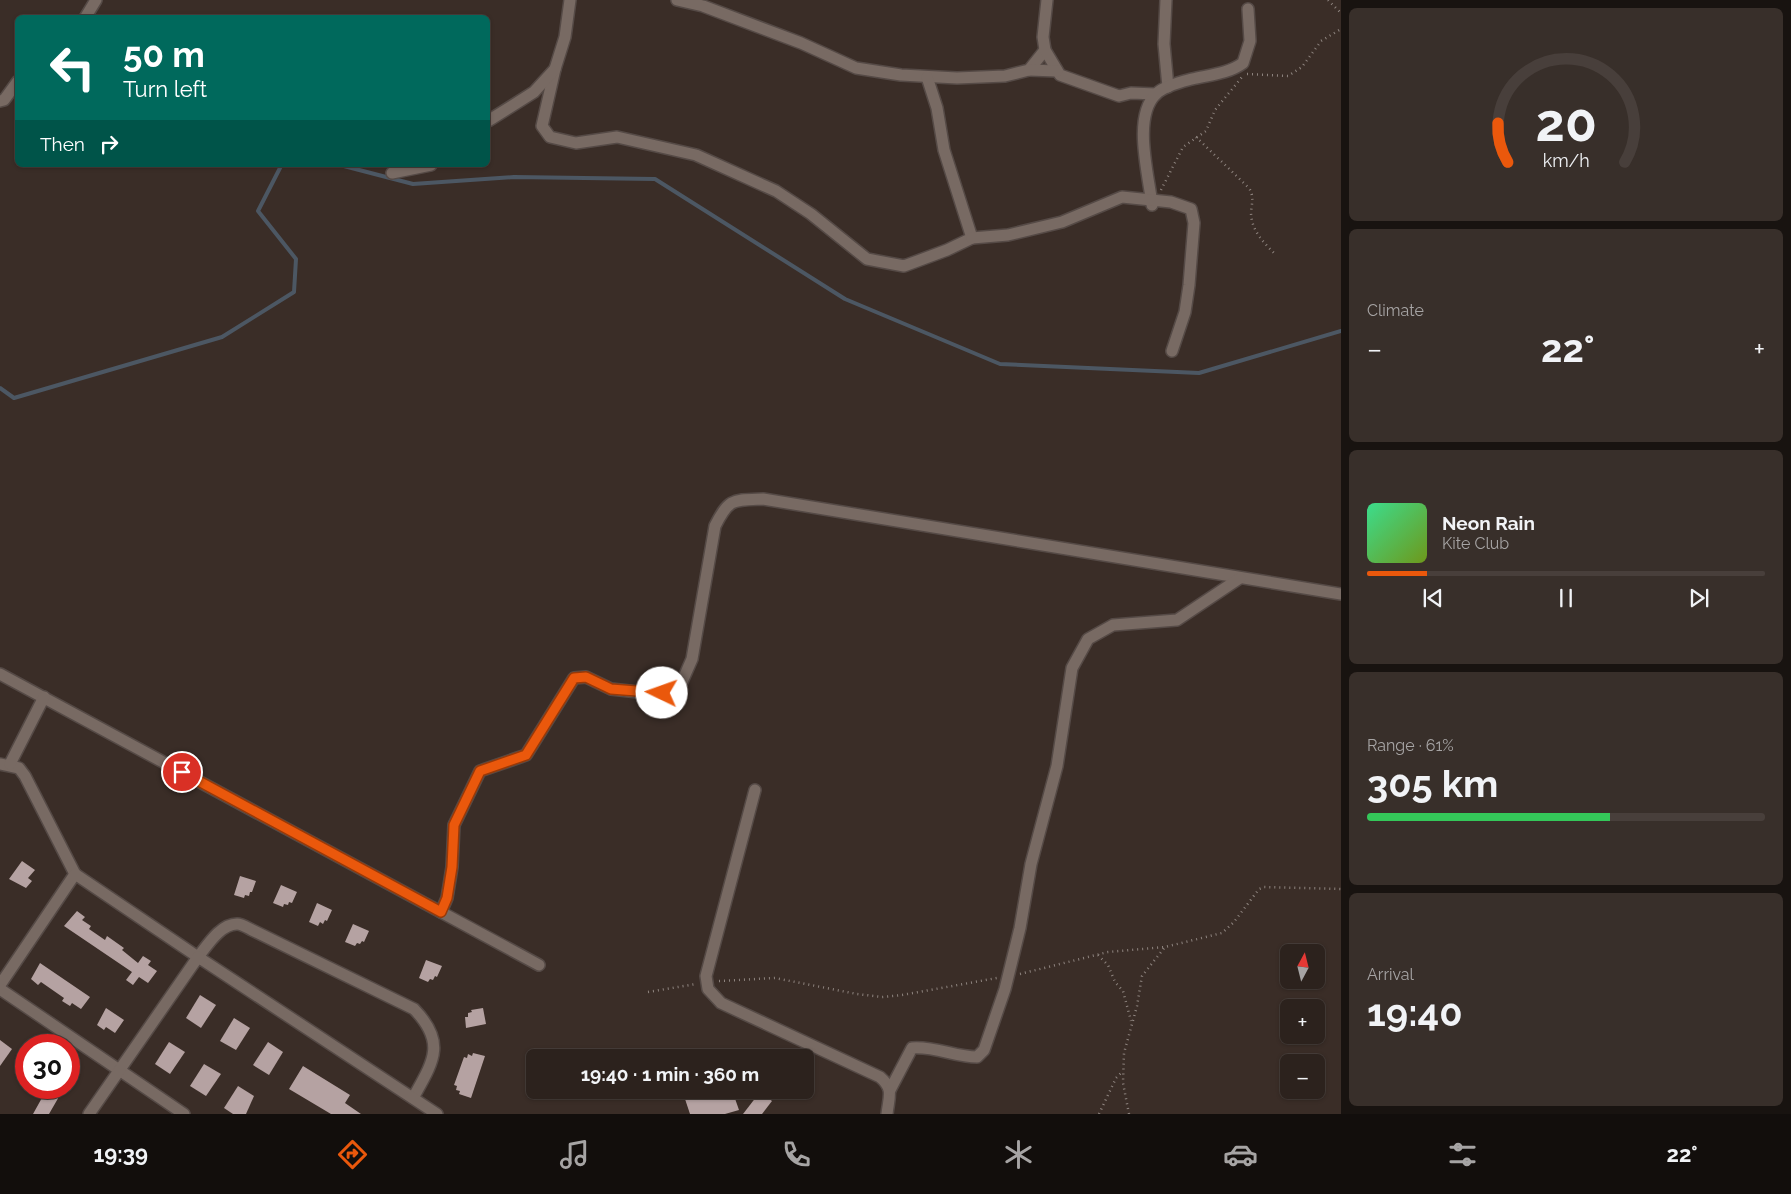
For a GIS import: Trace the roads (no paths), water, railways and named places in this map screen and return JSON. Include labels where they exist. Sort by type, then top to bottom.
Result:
[{"type":"street","points":[[87,15],[96,0]]},
{"type":"street","points":[[570,0],[565,37],[555,69],[542,126],[550,137],[576,143],[617,137],[696,155],[776,191],[811,214],[867,259],[904,266],[947,250],[972,238],[1008,235],[1062,222],[1122,197],[1151,203],[1171,202],[1190,209],[1194,223],[1185,312],[1172,351]]},
{"type":"street","points":[[677,0],[703,6],[801,43],[856,68],[927,77],[957,78],[1005,76],[1029,70],[1057,71]]},
{"type":"street","points":[[1046,0],[1043,37],[1045,50],[1057,71],[1060,74],[1119,96],[1131,93],[1156,94],[1190,79],[1243,68],[1250,41],[1248,9]]},
{"type":"street","points":[[1166,0],[1164,44],[1168,88]]},
{"type":"street","points":[[1029,70],[1045,50]]},
{"type":"street","points":[[490,120],[534,92],[555,69]]},
{"type":"street","points":[[927,77],[937,108],[944,150],[972,238]]},
{"type":"street","points":[[0,101],[4,100],[15,86]]},
{"type":"street","points":[[1151,203],[1144,152],[1144,128],[1146,112],[1156,94]]},
{"type":"street","points":[[392,173],[421,167]]},
{"type":"street","points":[[441,912],[447,898],[452,867],[454,825],[480,771],[526,755],[574,678],[586,677],[611,689],[638,692],[662,693],[681,684],[692,659],[715,526],[725,507],[737,500],[763,499],[1341,594]]},
{"type":"street","points":[[887,1114],[890,1090],[912,1048],[926,1047],[966,1057],[977,1057],[984,1050],[1005,989],[1020,928],[1031,864],[1057,766],[1072,668],[1088,639],[1113,625],[1177,620],[1240,578]]},
{"type":"street","points":[[0,674],[539,966]]},
{"type":"street","points":[[44,697],[5,764],[19,768],[25,776],[75,874],[437,1114]]},
{"type":"street","points":[[755,790],[706,976],[708,988],[721,1003],[880,1077],[889,1085],[890,1090]]},
{"type":"street","points":[[0,985],[75,874]]},
{"type":"street","points":[[90,1114],[198,957],[213,938],[227,928],[237,924],[414,1009],[425,1020],[436,1046],[434,1059],[413,1098]]},
{"type":"street","points":[[0,989],[184,1114]]},
{"type":"waterway","points":[[0,388],[14,398],[222,337],[294,292],[296,259],[258,211],[280,167]]},
{"type":"waterway","points":[[348,167],[413,184],[514,177],[655,179],[845,299],[1000,364],[1199,373],[1341,331]]}]
